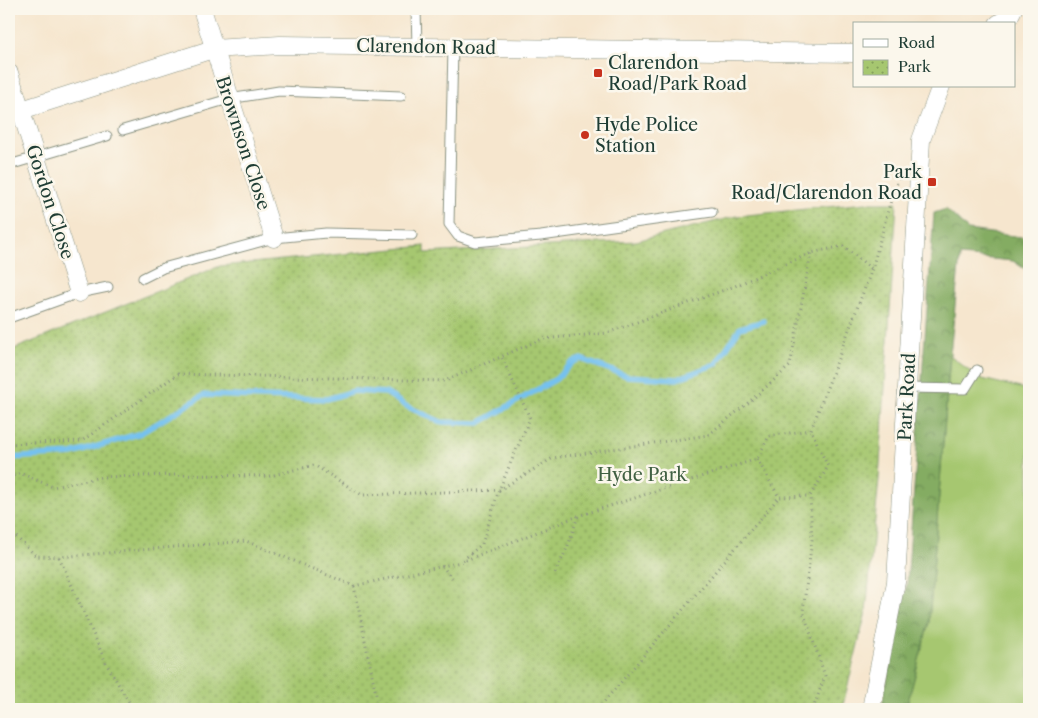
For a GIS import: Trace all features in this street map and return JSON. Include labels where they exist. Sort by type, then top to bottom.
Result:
[{"type":"street","name":"Brownson Close","points":[[202,9],[213,49],[274,238]]},
{"type":"street","name":"Clarendon Road","points":[[15,113],[213,49],[280,45],[853,53]]},
{"type":"street","name":"Gordon Close","points":[[9,73],[15,113],[36,156],[79,293]]},
{"type":"street","name":"Park Road","points":[[871,709],[896,582],[921,140],[940,88]]},
{"type":"lane","points":[[416,9],[417,47]]},
{"type":"lane","points":[[453,47],[449,224],[458,236],[475,242],[497,240],[549,235],[712,212]]},
{"type":"lane","points":[[123,130],[229,99],[279,91],[401,96]]},
{"type":"lane","points":[[9,164],[107,136]]},
{"type":"lane","points":[[143,278],[163,268],[274,238],[326,232],[412,235]]},
{"type":"lane","points":[[9,318],[79,293],[108,287]]},
{"type":"lane","points":[[907,388],[966,389],[977,370]]},
{"type":"path","points":[[813,709],[825,676],[803,611],[812,540],[810,496],[828,467],[811,430],[872,269],[894,189],[903,173]]},
{"type":"path","points":[[9,444],[82,441],[178,374],[445,381],[542,339],[607,333],[735,286],[811,253],[843,246],[872,269]]},
{"type":"path","points":[[9,478],[20,473],[53,487],[102,477],[176,475],[270,476],[314,465],[362,495],[499,490],[553,458],[708,435],[790,366],[811,253]]},
{"type":"path","points":[[461,562],[482,544],[499,490],[530,418],[501,356]]},
{"type":"path","points":[[9,530],[36,556],[59,557],[246,541],[354,586],[461,562],[578,516],[757,459],[768,436],[811,430]]},
{"type":"path","points":[[757,459],[779,497]]},
{"type":"path","points":[[598,709],[779,497],[810,496]]},
{"type":"path","points":[[555,573],[568,546],[578,516]]},
{"type":"path","points":[[59,557],[107,665],[133,709]]},
{"type":"path","points":[[442,566],[452,578]]},
{"type":"path","points":[[354,586],[379,709]]},
{"type":"green space","name":"Hyde Park","points":[[866,203],[897,203],[879,479],[866,612],[842,709],[9,709],[9,351],[220,266],[425,246],[425,253],[636,241],[737,216]]},
{"type":"green space","points":[[946,209],[968,230],[1029,238],[1029,272],[1013,261],[960,256],[950,355],[929,622],[906,709],[881,709],[907,584],[934,213]]},
{"type":"green space","points":[[950,355],[978,378],[1029,390],[1029,709],[906,709],[929,622]]},
{"type":"waterway","points":[[9,458],[72,454],[141,433],[204,395],[327,399],[354,391],[386,393],[406,406],[441,422],[479,423],[556,379],[573,362],[581,359],[627,376],[677,379],[716,364],[740,328],[764,321]]},
{"type":"place","name":"Clarendon Road/Park Road","points":[[598,73]]},
{"type":"place","name":"Hyde Police Station","points":[[585,135]]},
{"type":"place","name":"Park Road/Clarendon Road","points":[[932,182]]}]
